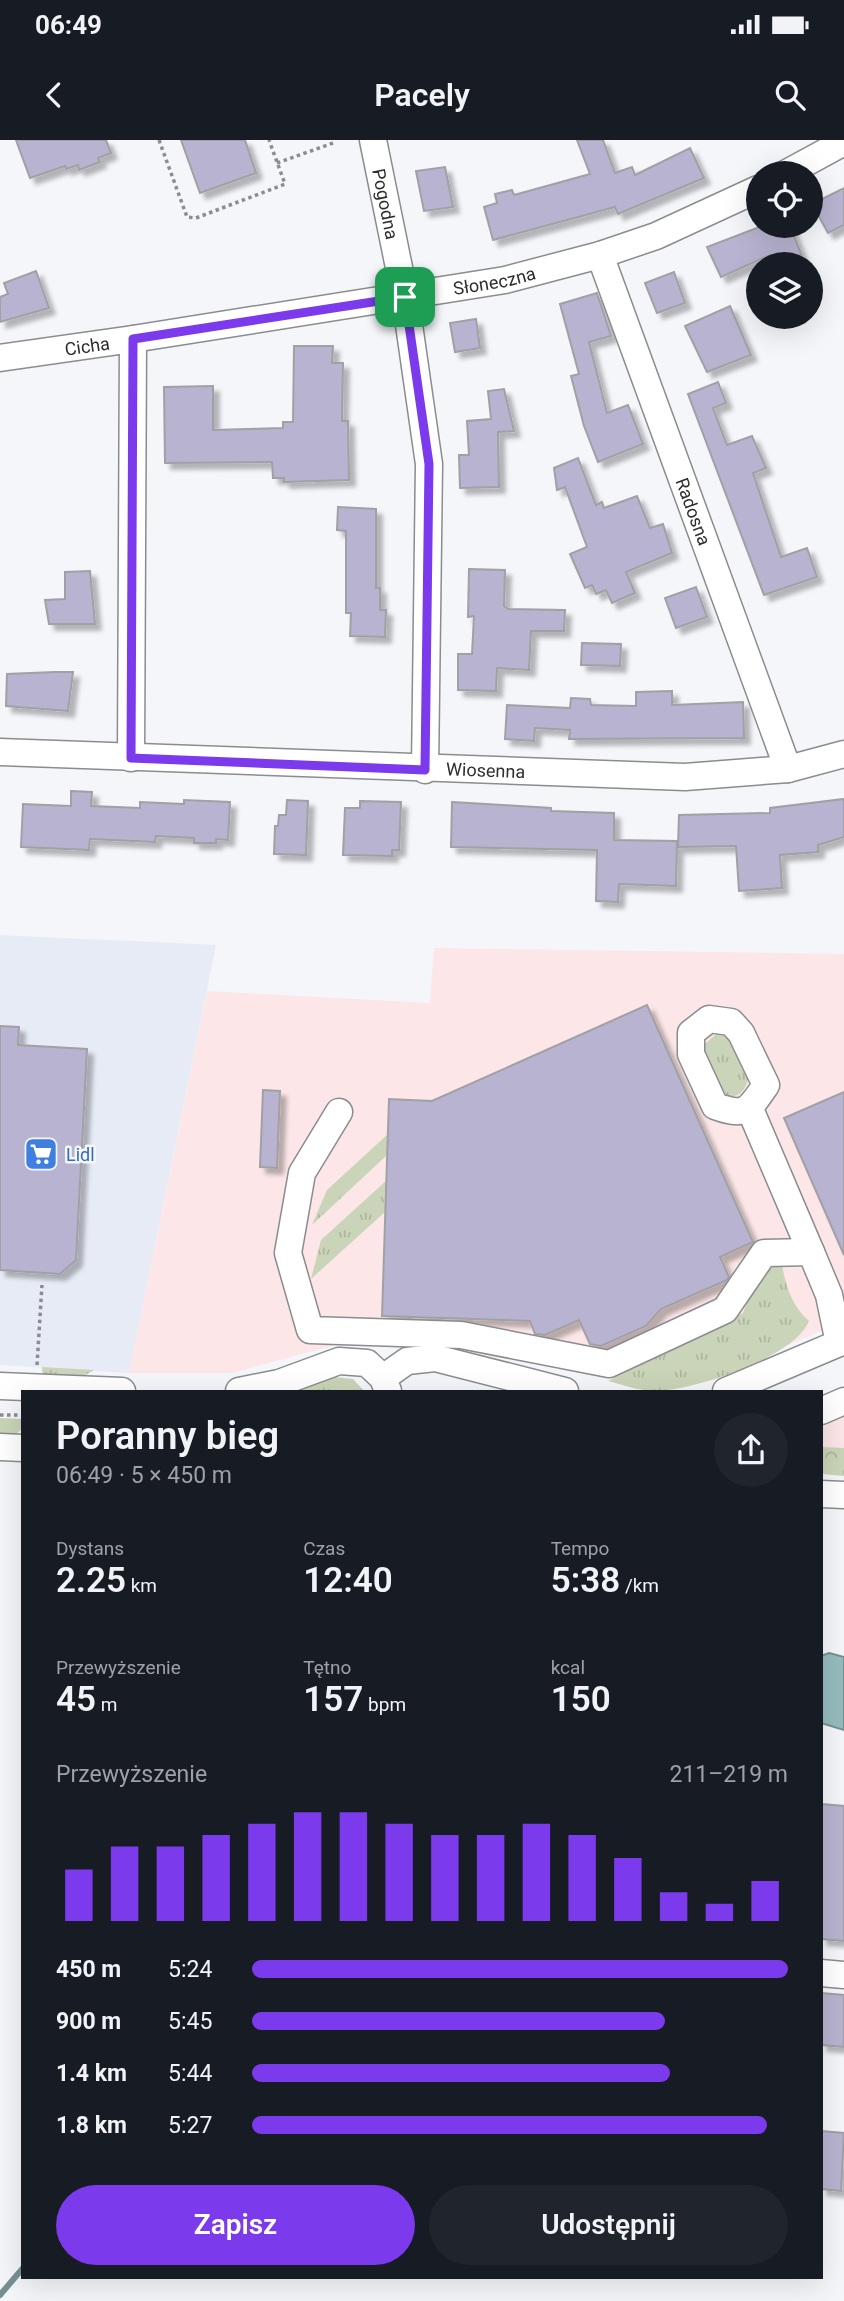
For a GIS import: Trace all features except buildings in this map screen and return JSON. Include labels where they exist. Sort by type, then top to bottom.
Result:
[{"type":"street","name":"Pogodna","points":[[373,140],[405,297],[429,464],[425,770]]},
{"type":"street","points":[[809,161],[844,142]]},
{"type":"street","name":"Słoneczna","points":[[133,339],[505,280],[600,255],[656,236],[746,195]]},
{"type":"street","name":"Radosna","points":[[600,255],[788,769]]},
{"type":"street","name":"Cicha","points":[[0,358],[133,339],[131,758]]},
{"type":"street","name":"Wiosenna","points":[[0,752],[425,770],[685,777],[788,769],[844,754]]},
{"type":"street","points":[[728,1390],[842,1342],[829,1295],[750,1109]]},
{"type":"street","points":[[339,1112],[302,1173],[288,1252],[310,1330],[461,1335],[609,1364],[725,1310],[764,1253],[811,1252]]},
{"type":"street","points":[[243,1390],[279,1382],[339,1361],[367,1363],[385,1385],[407,1361],[435,1358],[561,1390]]},
{"type":"street","points":[[0,1386],[93,1390]]},
{"type":"street","points":[[823,1410],[844,1401]]},
{"type":"street","points":[[0,1447],[21,1448]]},
{"type":"street","points":[[823,1493],[844,1495]]},
{"type":"street","points":[[823,1973],[844,1975]]},
{"type":"path","points":[[159,140],[187,217],[195,218],[285,184],[269,140]]},
{"type":"path","points":[[278,163],[336,142]]},
{"type":"path","points":[[36,1388],[42,1285]]},
{"type":"path","points":[[0,1415],[21,1415]]},
{"type":"shaded area","points":[[0,935],[216,945],[129,1373],[0,1365]]},
{"type":"shaded area","points":[[434,948],[844,954],[844,1321],[718,1375],[657,1386],[422,1343],[411,1346],[339,1344],[232,1373],[129,1373],[207,991],[430,1003]]},
{"type":"shaded area","points":[[844,1417],[844,1456],[823,1455],[823,1426]]},
{"type":"green space","points":[[716,1034],[728,1035],[749,1075],[744,1089],[735,1096],[725,1097],[701,1048]]},
{"type":"green space","points":[[388,1134],[387,1155],[312,1225],[327,1190]]},
{"type":"green space","points":[[387,1180],[386,1211],[311,1279],[321,1240]]},
{"type":"green space","points":[[782,1265],[791,1296],[809,1321],[800,1335],[784,1347],[741,1370],[694,1385],[644,1390],[608,1381],[743,1313],[756,1279],[766,1266]]},
{"type":"green space","points":[[42,1367],[94,1370],[77,1380],[43,1378]]},
{"type":"green space","points":[[326,1376],[353,1379],[363,1390],[289,1390]]},
{"type":"green space","points":[[0,1418],[21,1419],[21,1430],[15,1435],[0,1435]]},
{"type":"green space","points":[[823,1447],[844,1448],[844,1476],[823,1474]]},
{"type":"water","points":[[829,1653],[844,1657],[844,1730],[823,1724],[823,1655]]},
{"type":"waterway","points":[[0,2295],[21,2270]]},
{"type":"place","name":"Lidl","points":[[41,1154]]},
{"type":"route","points":[[405,297],[429,464],[425,770],[131,758],[133,339],[405,297]]}]
